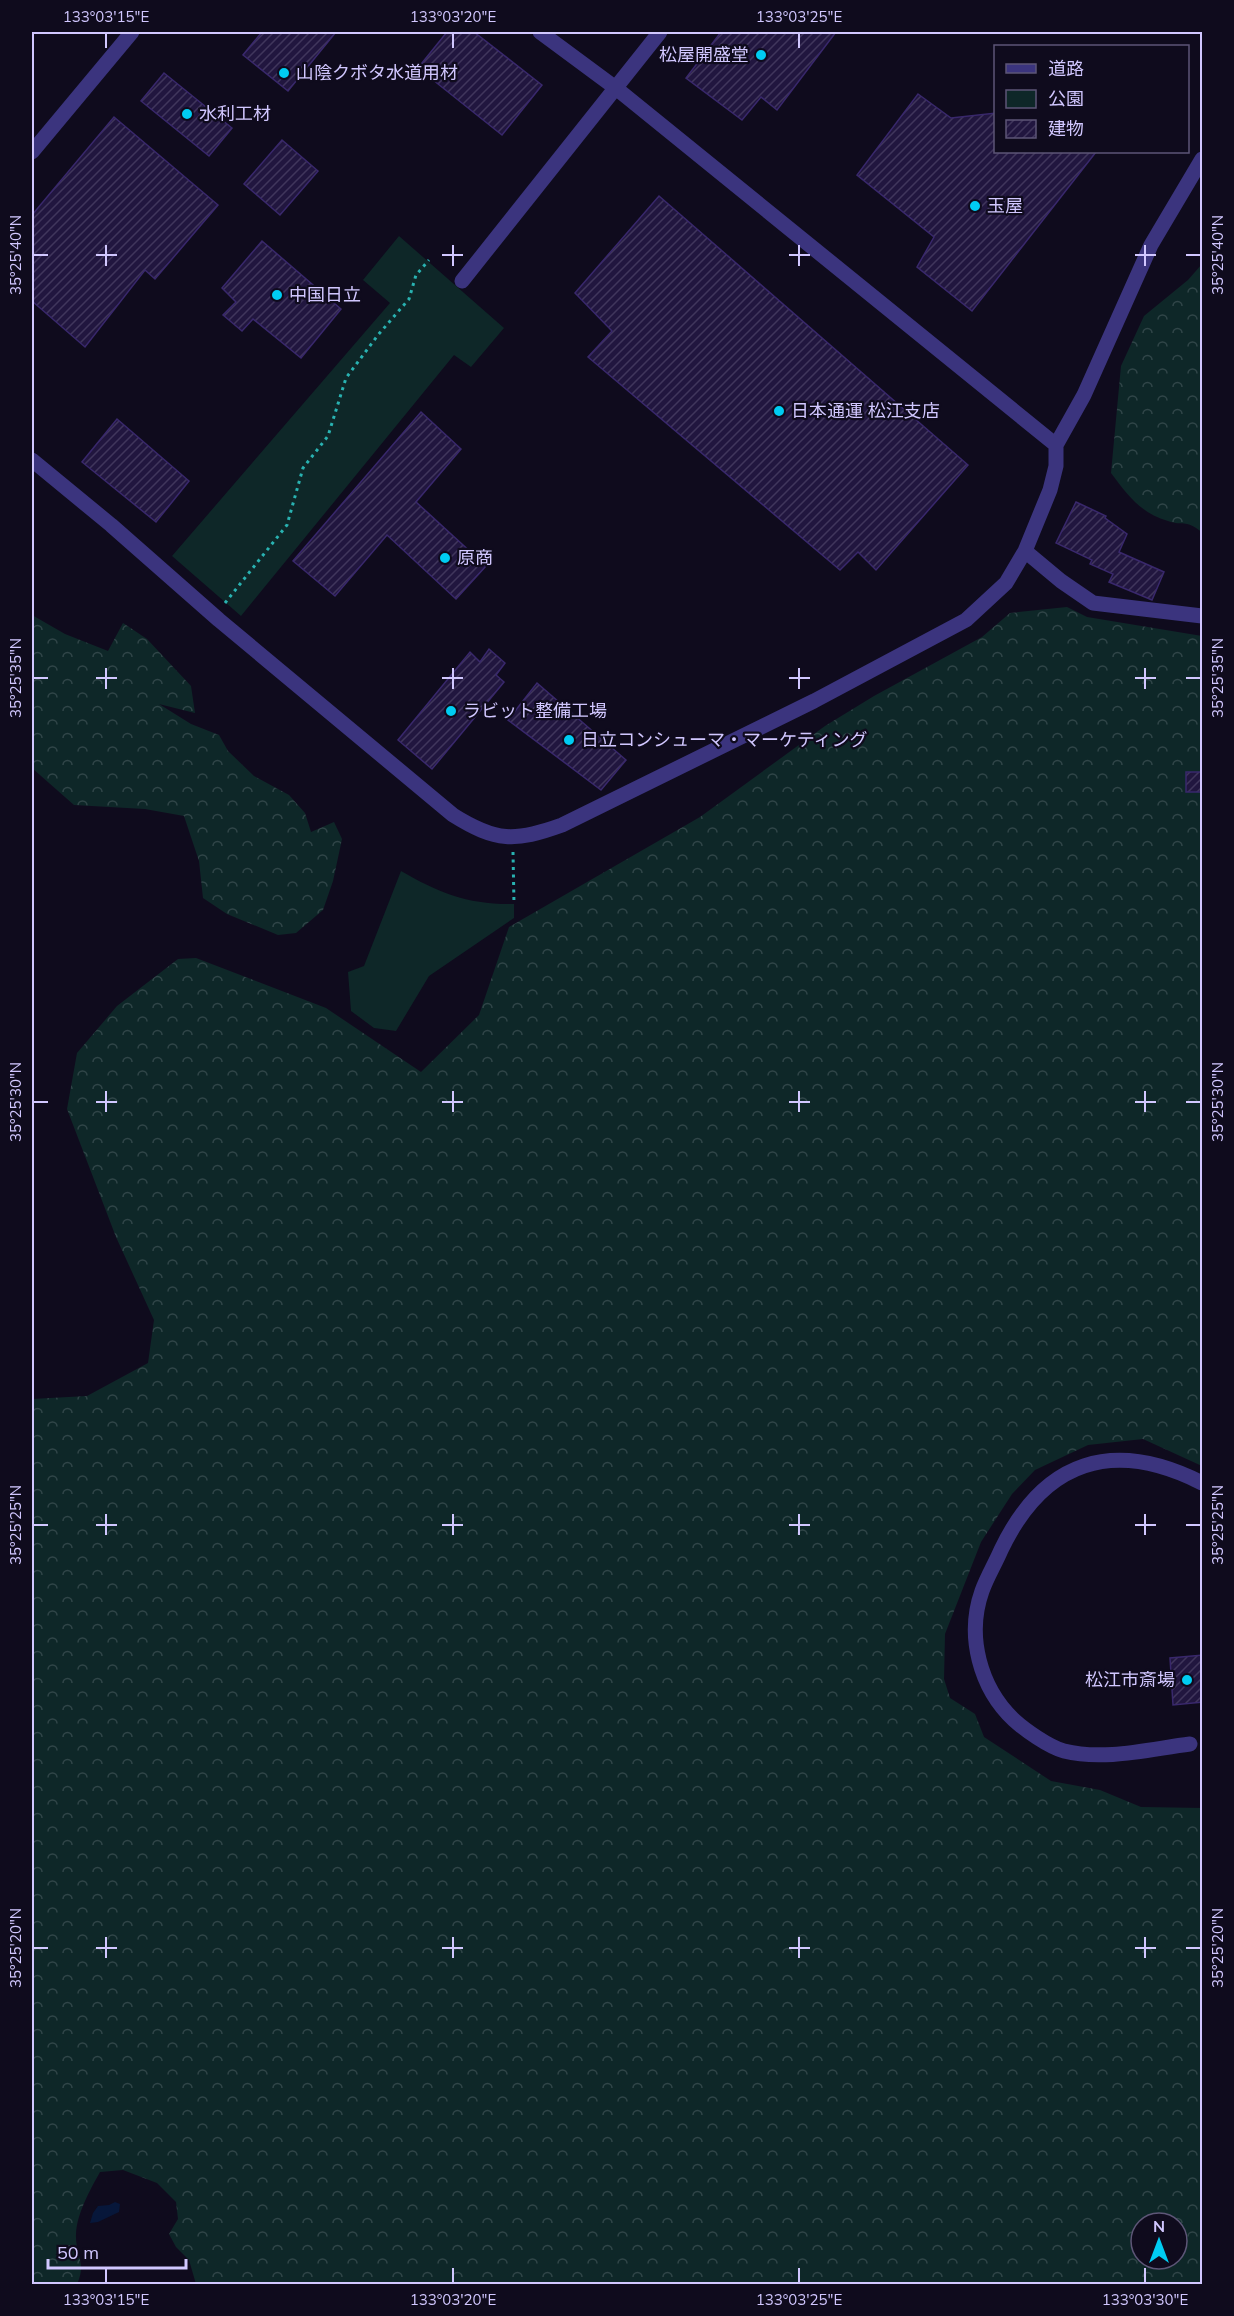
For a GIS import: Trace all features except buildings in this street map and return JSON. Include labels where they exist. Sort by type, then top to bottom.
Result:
[{"type":"street","points":[[32,152],[132,32]]},
{"type":"street","points":[[540,32],[617,89],[1056,445]]},
{"type":"street","points":[[462,281],[617,89],[660,32]]},
{"type":"street","points":[[32,460],[453,815],[477,830],[508,838],[532,836],[562,825],[814,701],[966,620],[1006,583],[1025,551],[1054,474],[1056,445],[1084,395],[1151,245],[1203,159]]},
{"type":"street","points":[[1025,551],[1061,581],[1093,603],[1203,616]]},
{"type":"street","points":[[1190,1744],[1092,1754],[1062,1750],[1024,1729],[1000,1707],[984,1678],[976,1646],[976,1618],[981,1592],[1021,1514],[1034,1498],[1059,1478],[1089,1465],[1130,1461],[1167,1467],[1203,1482]]},
{"type":"path","points":[[221,608],[287,525],[303,468],[328,436],[346,378],[409,299],[416,275],[429,260]]},
{"type":"path","points":[[513,850],[514,904]]},
{"type":"green space","points":[[399,236],[504,328],[471,367],[454,355],[241,616],[172,556],[390,303],[363,280]]},
{"type":"green space","points":[[1202,264],[1202,532],[1191,525],[1158,518],[1142,508],[1111,473],[1121,366],[1144,316],[1188,280]]},
{"type":"green space","points":[[1067,607],[1087,617],[1202,636],[1202,1466],[1143,1439],[1088,1445],[1035,1470],[1012,1494],[981,1542],[945,1634],[944,1679],[950,1698],[975,1714],[984,1737],[1051,1781],[1100,1790],[1141,1807],[1202,1808],[1202,2284],[196,2284],[189,2260],[176,2247],[169,2234],[178,2219],[176,2202],[157,2183],[123,2170],[100,2172],[85,2202],[76,2234],[81,2264],[77,2284],[32,2284],[32,1399],[87,1396],[148,1363],[154,1320],[116,1237],[67,1109],[77,1053],[117,1006],[178,959],[196,958],[326,1008],[421,1072],[479,1015],[509,927],[700,817],[825,726],[874,696],[982,637],[1010,613]]},
{"type":"green space","points":[[32,615],[65,634],[108,651],[123,623],[147,639],[191,686],[195,713],[159,704],[191,724],[219,735],[228,751],[254,776],[289,795],[305,813],[311,832],[334,822],[342,839],[333,881],[323,910],[296,933],[278,935],[227,914],[203,898],[199,861],[184,816],[145,809],[74,805],[32,768]]},
{"type":"green space","points":[[401,871],[428,886],[468,900],[514,904],[514,918],[429,976],[396,1031],[374,1028],[351,1011],[348,972],[364,966]]},
{"type":"water","points":[[115,2202],[120,2204],[119,2212],[98,2222],[90,2223],[98,2206]]},
{"type":"place","name":"松屋開盛堂","points":[[761,55]]},
{"type":"place","name":"山陰クボタ水道用材","points":[[284,73]]},
{"type":"place","name":"水利工材","points":[[187,114]]},
{"type":"place","name":"玉屋","points":[[975,206]]},
{"type":"place","name":"中国日立","points":[[277,295]]},
{"type":"place","name":"日本通運 松江支店","points":[[779,411]]},
{"type":"place","name":"原商","points":[[445,558]]},
{"type":"place","name":"ラビット整備工場","points":[[451,711]]},
{"type":"place","name":"日立コンシューマ・マーケティング","points":[[569,740]]},
{"type":"place","name":"松江市斎場","points":[[1187,1680]]}]
